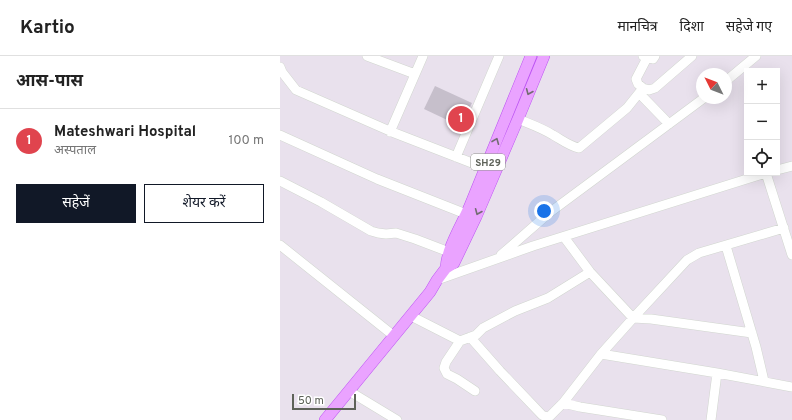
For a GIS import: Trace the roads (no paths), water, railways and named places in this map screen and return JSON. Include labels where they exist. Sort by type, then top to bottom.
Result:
[{"type":"main road","name":"SH29","points":[[325,420],[411,316],[430,292],[446,268],[446,260],[466,214],[490,170],[531,56]]},
{"type":"main road","points":[[446,268],[454,263],[476,217],[490,170],[518,119],[544,56]]},
{"type":"street","points":[[367,56],[415,74]]},
{"type":"street","points":[[390,132],[423,56]]},
{"type":"street","points":[[456,157],[499,56]]},
{"type":"street","points":[[518,119],[536,126],[565,143],[579,148],[626,108],[641,91],[655,88],[692,56]]},
{"type":"street","points":[[732,76],[756,56]]},
{"type":"street","points":[[648,57],[636,79],[641,91],[669,124]]},
{"type":"street","points":[[280,67],[282,72],[296,90],[390,132],[490,170]]},
{"type":"street","points":[[497,259],[549,213],[696,104]]},
{"type":"street","points":[[280,135],[377,179],[466,214]]},
{"type":"street","points":[[780,169],[792,166]]},
{"type":"street","points":[[437,280],[564,237],[757,176]]},
{"type":"street","points":[[767,176],[792,255]]},
{"type":"street","points":[[280,181],[378,234],[396,233],[449,252]]},
{"type":"street","points":[[470,337],[542,415],[546,417],[550,416],[564,403],[601,354],[687,260],[699,253],[784,228]]},
{"type":"street","points":[[564,237],[590,272],[633,318],[651,319],[752,333]]},
{"type":"street","points":[[280,245],[394,336]]},
{"type":"street","points":[[726,246],[752,333],[764,381]]},
{"type":"street","points":[[475,391],[447,374],[444,368],[446,362],[460,341],[476,335],[483,328],[515,311],[548,298],[590,272]]},
{"type":"street","points":[[411,316],[460,341]]},
{"type":"street","points":[[601,354],[792,387]]},
{"type":"street","points":[[711,420],[717,373]]},
{"type":"street","points":[[349,391],[397,420]]},
{"type":"street","points":[[564,403],[580,407],[662,420]]},
{"type":"place","name":"Mateshwari Hospital","points":[[461,119]]}]
